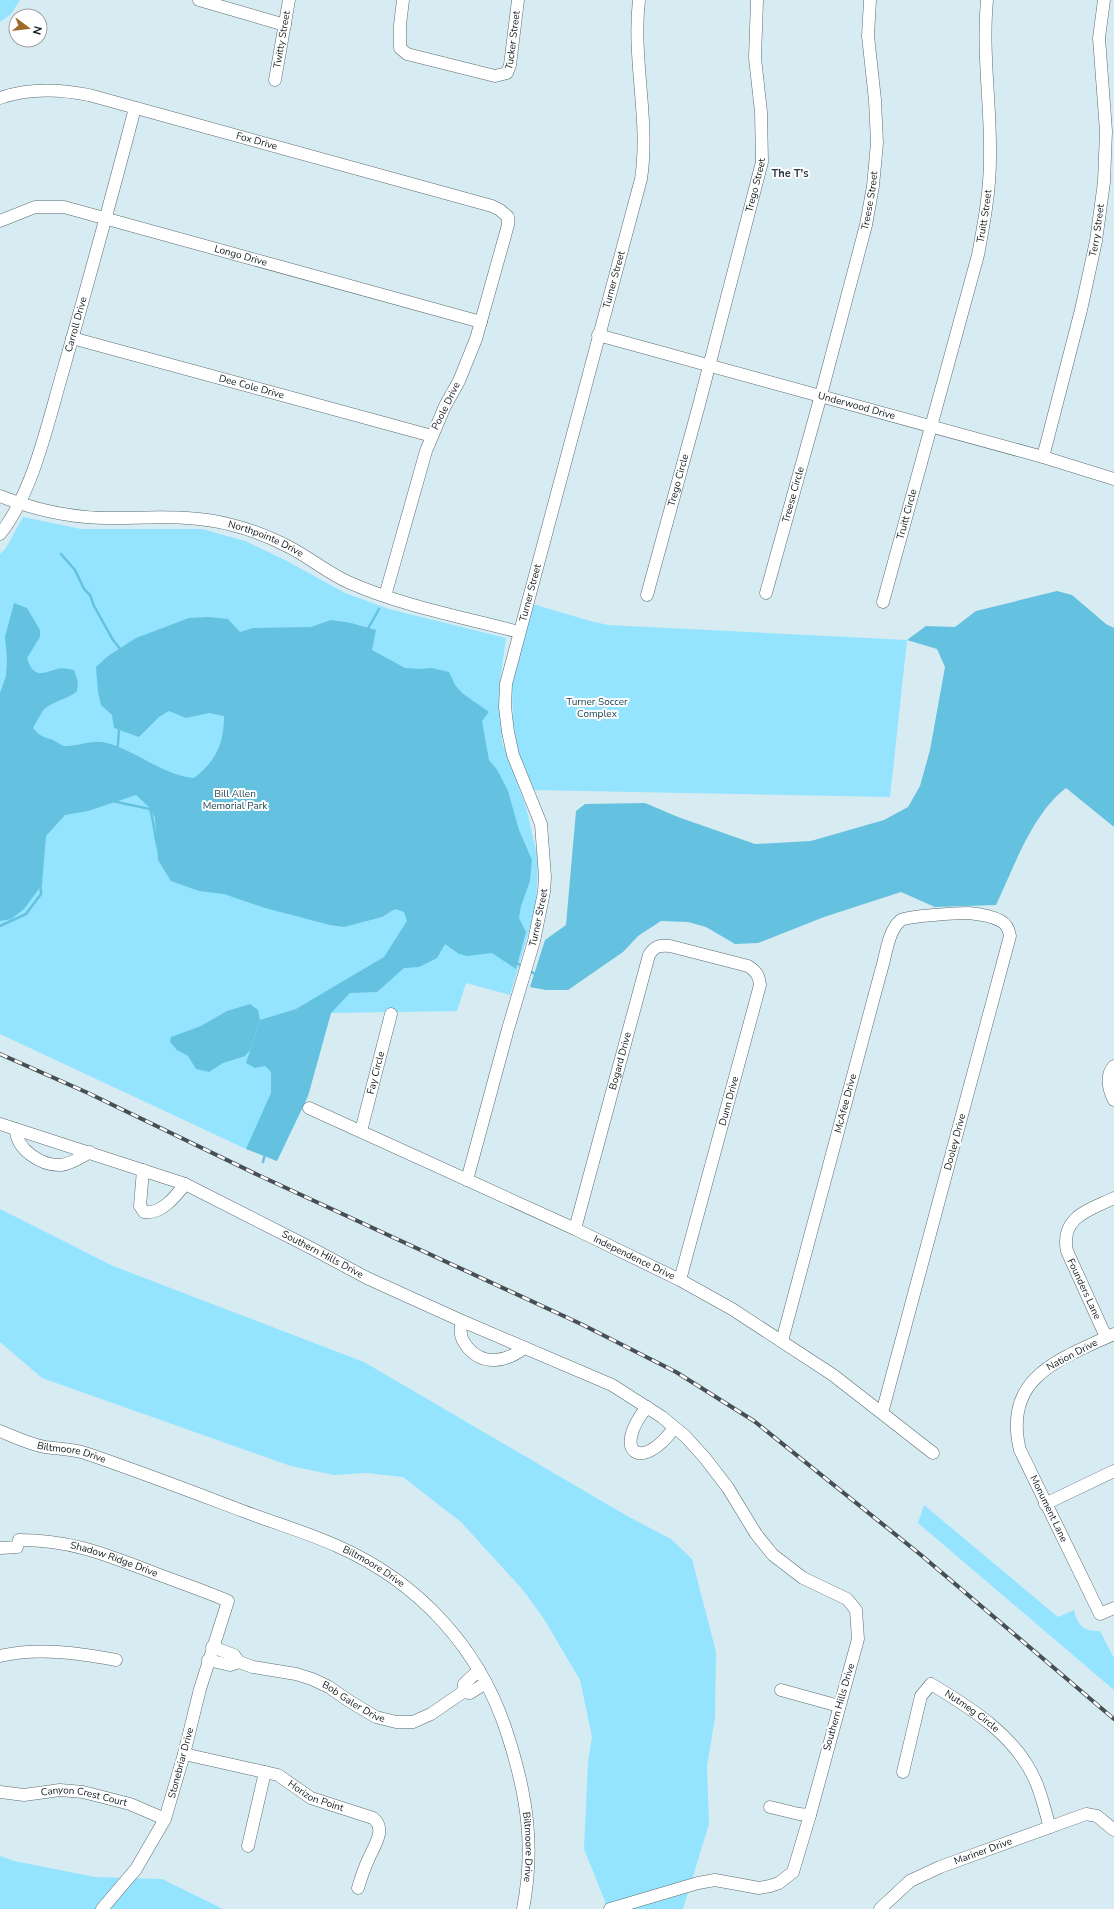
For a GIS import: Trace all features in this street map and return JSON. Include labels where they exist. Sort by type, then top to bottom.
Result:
[{"type":"street","points":[[199,0],[285,25]]},
{"type":"street","name":"Twitty Street","points":[[275,80],[289,0]]},
{"type":"street","name":"Tucker Street","points":[[403,0],[400,25],[400,48],[407,54],[495,76],[507,73],[510,65],[518,0]]},
{"type":"street","name":"Turner Street","points":[[467,1180],[508,1029],[534,941],[544,892],[546,877],[541,824],[513,755],[505,707],[506,684],[598,335],[641,179],[645,134],[638,40],[639,0]]},
{"type":"street","name":"Trego Street","points":[[709,366],[762,162],[761,112],[755,58],[756,0]]},
{"type":"street","name":"Treese Street","points":[[821,395],[866,225],[873,186],[877,143],[875,100],[868,36],[870,0]]},
{"type":"street","name":"Truitt Street","points":[[932,426],[978,255],[987,206],[990,159],[984,25],[987,0]]},
{"type":"street","name":"Terry Street","points":[[1043,457],[1081,310],[1096,241],[1104,182],[1106,131],[1099,38],[1104,0]]},
{"type":"street","name":"Fox Drive","points":[[0,98],[25,92],[68,91],[492,206],[500,210],[508,217]]},
{"type":"street","name":"Carroll Drive","points":[[0,534],[20,504],[50,416],[135,108]]},
{"type":"street","name":"Longo Drive","points":[[0,221],[35,207],[64,207],[481,322]]},
{"type":"street","name":"Poole Drive","points":[[385,596],[432,436],[445,406],[459,381],[481,322],[508,225],[508,217]]},
{"type":"street","name":"Underwood Drive","points":[[598,335],[821,395],[1043,457],[1114,479]]},
{"type":"street","name":"Dee Cole Drive","points":[[72,338],[432,436]]},
{"type":"street","name":"Trego Circle","points":[[647,595],[709,366]]},
{"type":"street","name":"Treese Circle","points":[[766,593],[821,395]]},
{"type":"street","name":"Truitt Circle","points":[[883,602],[932,426]]},
{"type":"street","name":"Northpointe Drive","points":[[0,496],[20,504],[59,514],[84,517],[198,518],[232,525],[260,534],[285,545],[347,582],[385,596],[519,632]]},
{"type":"street","name":"Dooley Drive","points":[[882,1413],[1010,936],[1008,928],[1002,921],[989,916],[968,913],[954,914]]},
{"type":"street","name":"McAfee Drive","points":[[782,1341],[891,935],[895,926],[902,919],[954,914]]},
{"type":"street","name":"Bogard Drive","points":[[575,1229],[649,955],[653,949],[660,945],[707,956]]},
{"type":"street","name":"Dunn Drive","points":[[680,1280],[760,985],[759,977],[755,971],[748,966],[707,956]]},
{"type":"street","name":"Fay Circle","points":[[361,1131],[391,1014]]},
{"type":"street","points":[[1114,1066],[1111,1069],[1109,1082],[1110,1092],[1114,1100]]},
{"type":"street","name":"Independence Drive","points":[[309,1108],[575,1229],[680,1280],[732,1309],[833,1375],[934,1453]]},
{"type":"street","name":"Southern Hills Drive","points":[[0,1124],[185,1184],[312,1248],[367,1278],[462,1322],[612,1385],[662,1417],[685,1436],[705,1458],[728,1488],[756,1534],[773,1555],[803,1578],[847,1599],[856,1610],[858,1639],[793,1872],[779,1883],[770,1886],[759,1888],[715,1880],[610,1909]]},
{"type":"street","points":[[16,1130],[16,1135],[23,1147],[32,1156],[43,1162],[62,1165],[90,1152]]},
{"type":"street","points":[[143,1170],[140,1206],[144,1212],[152,1213],[161,1208],[173,1199],[185,1184]]},
{"type":"street","name":"Founders Lane","points":[[1110,1335],[1067,1251],[1065,1240],[1068,1228],[1072,1221],[1081,1214],[1114,1198]]},
{"type":"street","points":[[462,1322],[461,1335],[463,1340],[470,1350],[480,1357],[492,1360],[504,1359],[524,1348]]},
{"type":"street","name":"Nation Drive","points":[[1020,1401],[1027,1387],[1038,1374],[1051,1365],[1110,1335]]},
{"type":"street","name":"Monument Lane","points":[[1020,1401],[1016,1427],[1020,1450],[1045,1504],[1100,1614],[1114,1608]]},
{"type":"street","points":[[647,1407],[639,1417],[632,1432],[630,1444],[634,1451],[642,1454],[648,1453],[661,1443],[674,1428]]},
{"type":"street","name":"Biltmoore Drive","points":[[0,1431],[34,1445],[81,1452],[336,1545],[384,1570],[412,1590],[434,1611],[468,1654],[494,1697],[503,1720],[526,1801],[530,1861],[523,1909]]},
{"type":"street","points":[[1045,1504],[1114,1471]]},
{"type":"street","name":"Shadow Ridge Drive","points":[[0,1548],[16,1547],[19,1540],[37,1540],[72,1544],[96,1551],[228,1601]]},
{"type":"street","name":"Stonebriar Drive","points":[[102,1909],[136,1868],[165,1818],[184,1754],[208,1660],[228,1601]]},
{"type":"street","name":"Bob Galer Drive","points":[[212,1647],[234,1655],[239,1662],[253,1667],[296,1674],[312,1679],[329,1686],[349,1701],[376,1717],[396,1722],[413,1722],[463,1692],[470,1693],[486,1683]]},
{"type":"street","points":[[0,1656],[19,1652],[79,1653],[116,1660]]},
{"type":"street","name":"Bob Galer Drive","points":[[208,1660],[230,1665],[239,1662]]},
{"type":"street","name":"Bob Galer Drive","points":[[463,1692],[464,1684],[479,1670]]},
{"type":"street","name":"Nutmeg Circle","points":[[903,1772],[921,1696],[931,1684],[972,1708],[1015,1747],[1035,1780],[1050,1827]]},
{"type":"street","points":[[781,1690],[839,1706]]},
{"type":"street","name":"Horizon Point","points":[[184,1754],[278,1775],[311,1798],[333,1806],[367,1814],[378,1821],[378,1840],[368,1858],[358,1888]]},
{"type":"street","points":[[248,1846],[265,1772]]},
{"type":"street","name":"Canyon Crest Court","points":[[0,1792],[24,1795],[60,1790],[83,1792],[130,1804],[165,1818]]},
{"type":"street","points":[[770,1807],[810,1815]]},
{"type":"street","name":"Mariner Drive","points":[[880,1909],[910,1881],[940,1867],[1086,1814],[1097,1816],[1114,1830]]},
{"type":"green space","points":[[0,0],[20,0],[15,8],[8,8],[8,16],[0,22]]},
{"type":"green space","name":"Bill Allen Memorial Park","points":[[23,517],[81,529],[202,529],[245,541],[287,561],[345,593],[389,609],[506,638],[499,688],[502,742],[526,807],[538,859],[536,908],[510,995],[466,983],[457,1011],[331,1013],[308,1096],[277,1161],[246,1149],[0,1034],[0,554],[6,548]]},
{"type":"green space","points":[[1057,591],[1072,595],[1106,624],[1114,628],[1114,827],[1066,788],[1043,812],[1034,826],[1017,858],[996,905],[935,907],[901,892],[824,917],[758,943],[735,944],[706,927],[688,922],[661,921],[638,936],[623,952],[568,990],[546,990],[530,987],[545,940],[566,925],[576,811],[585,804],[645,803],[678,817],[755,844],[811,841],[884,820],[908,807],[920,786],[930,750],[945,667],[937,649],[907,640],[926,626],[955,627],[976,611]]},
{"type":"green space","points":[[14,603],[27,608],[40,630],[40,637],[27,658],[32,669],[39,673],[59,668],[74,670],[78,682],[77,691],[69,697],[45,708],[33,728],[38,733],[64,746],[90,742],[107,743],[129,751],[160,768],[182,776],[194,778],[208,765],[217,751],[224,726],[224,716],[209,713],[186,718],[169,711],[159,717],[139,737],[114,728],[112,715],[101,705],[98,692],[96,667],[108,656],[136,638],[189,618],[208,617],[228,619],[240,632],[253,628],[311,627],[331,620],[351,623],[376,630],[372,650],[405,668],[432,668],[449,672],[455,685],[462,693],[489,712],[482,721],[489,760],[498,771],[508,791],[519,830],[532,860],[530,881],[521,906],[519,918],[526,932],[516,969],[492,953],[467,956],[459,954],[445,944],[437,958],[419,967],[404,968],[377,992],[350,993],[331,1013],[308,1096],[277,1161],[246,1149],[271,1093],[271,1072],[265,1066],[255,1068],[246,1063],[260,1020],[296,1009],[384,957],[407,921],[404,912],[395,909],[382,917],[344,927],[330,925],[265,908],[224,894],[199,891],[171,881],[158,860],[155,818],[150,808],[136,795],[88,811],[65,815],[46,836],[42,885],[24,909],[11,919],[0,921],[0,693],[6,676],[7,660],[5,637]]},
{"type":"green space","name":"Turner Soccer Complex","points":[[533,604],[608,625],[907,640],[890,797],[533,790],[520,758],[513,724],[512,684]]},
{"type":"green space","points":[[0,1209],[113,1266],[364,1362],[629,1517],[671,1539],[692,1559],[716,1652],[715,1718],[707,1766],[709,1824],[683,1909],[605,1909],[605,1901],[584,1849],[588,1762],[592,1737],[580,1680],[544,1619],[523,1590],[461,1522],[403,1477],[366,1473],[334,1475],[291,1466],[42,1378],[0,1342]]},
{"type":"green space","points":[[924,1505],[1058,1617],[1074,1610],[1079,1624],[1086,1629],[1100,1631],[1114,1658],[1114,1690],[918,1523]]},
{"type":"green space","points":[[0,1856],[14,1861],[95,1877],[162,1879],[223,1909],[0,1909]]},
{"type":"shaded area","points":[[250,1004],[258,1010],[260,1020],[250,1050],[245,1056],[223,1063],[209,1072],[196,1069],[188,1056],[177,1050],[170,1042],[171,1037],[201,1026],[227,1011]]},
{"type":"waterway","points":[[61,554],[75,570],[84,589],[90,595],[94,606],[113,640],[126,656]]},
{"type":"waterway","points":[[230,645],[260,641],[277,646],[311,645],[332,662],[341,664],[352,657],[379,609]]},
{"type":"waterway","points":[[117,755],[122,694],[120,678],[126,656],[137,652],[153,675],[180,686],[198,688],[206,681],[201,655],[202,648],[205,645],[221,645]]},
{"type":"waterway","points":[[529,970],[539,977],[558,984],[581,976],[587,965],[616,954],[646,908],[662,893],[711,894],[756,866],[901,850],[971,811],[1114,716]]},
{"type":"waterway","points":[[112,801],[119,776],[120,763]]},
{"type":"waterway","points":[[0,768],[17,774],[40,796],[59,807],[80,798],[112,801],[150,809],[160,854],[175,853],[180,846],[174,830],[179,821],[202,826],[218,825],[209,813],[216,804],[219,796],[220,777],[228,772],[247,769],[249,774],[236,800],[240,807],[251,811],[257,818],[268,820],[272,809],[280,800],[311,808],[320,796],[329,789],[343,791],[347,795],[352,822],[381,811],[396,798],[402,799],[404,824],[406,827],[432,837],[440,842],[438,848],[446,862],[447,874],[446,879],[440,882],[426,878],[411,867],[405,871],[395,885],[409,895],[439,904],[482,940],[523,967]]},
{"type":"waterway","points":[[0,926],[26,914],[41,894],[37,841],[40,828],[47,815],[59,807]]},
{"type":"waterway","points":[[263,1162],[288,1063],[299,1033],[310,1016],[348,984],[374,971],[384,963],[397,962],[433,945],[439,938],[439,905]]},
{"type":"railway","points":[[0,1054],[88,1093],[258,1175],[581,1324],[676,1372],[754,1421],[921,1555],[1114,1719]]},
{"type":"district","name":"The T's","points":[[790,173]]}]
